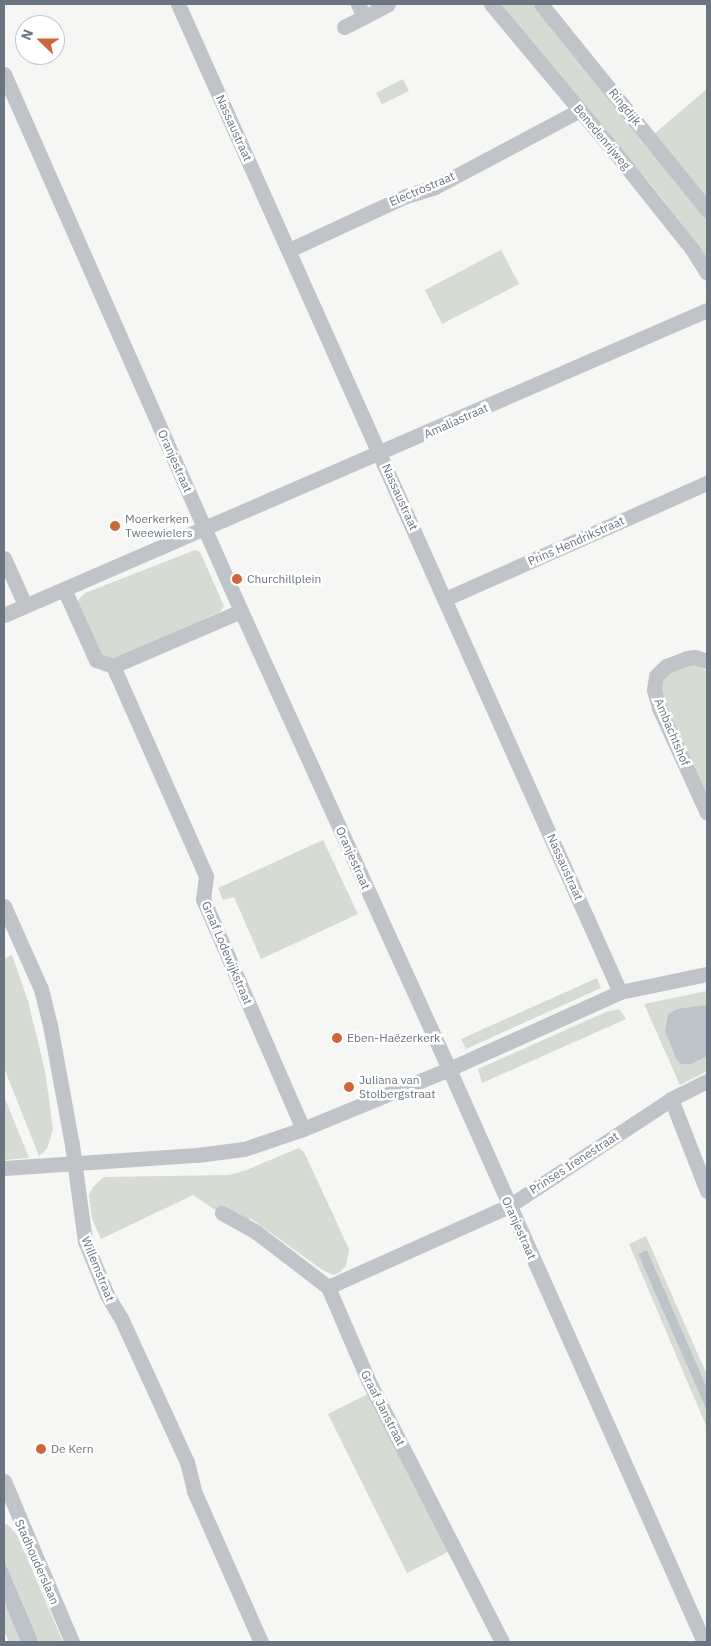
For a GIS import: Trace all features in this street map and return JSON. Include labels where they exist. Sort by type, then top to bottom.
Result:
[{"type":"street","name":"Nassaustraat","points":[[178,4],[620,992]]},
{"type":"street","points":[[344,27],[361,10],[388,4]]},
{"type":"street","name":"Benedenrijweg","points":[[491,4],[681,235],[707,273]]},
{"type":"street","name":"Ringdijk","points":[[541,4],[707,210]]},
{"type":"street","name":"Oranjestraat","points":[[4,74],[241,611],[449,1069],[704,1642]]},
{"type":"street","name":"Electrostraat","points":[[289,250],[406,196],[435,187],[580,110]]},
{"type":"street","name":"Amaliastraat","points":[[205,530],[707,310]]},
{"type":"street","name":"Prins Hendrikstraat","points":[[445,599],[707,483]]},
{"type":"street","points":[[4,615],[205,530]]},
{"type":"street","points":[[4,558],[25,606]]},
{"type":"street","points":[[64,589],[96,660],[112,666],[241,611]]},
{"type":"street","name":"Ambachtshof","points":[[707,661],[695,657],[666,666],[656,676],[654,690],[659,708],[707,813]]},
{"type":"street","name":"Graaf Lodewijkstraat","points":[[112,666],[206,876],[203,899],[303,1129]]},
{"type":"street","name":"Willemstraat","points":[[4,906],[41,989],[50,1025],[74,1163],[85,1241],[107,1295],[121,1318],[187,1462],[194,1491],[260,1642]]},
{"type":"street","points":[[4,1168],[227,1153],[303,1129],[449,1069],[620,992],[707,974]]},
{"type":"street","name":"Prinses Irenestraat","points":[[328,1286],[509,1206],[671,1099],[707,1081]]},
{"type":"street","points":[[671,1099],[707,1191]]},
{"type":"street","points":[[222,1213],[256,1232],[328,1286]]},
{"type":"street","name":"Graaf Janstraat","points":[[328,1286],[340,1319],[368,1380],[502,1642]]},
{"type":"street","name":"Stadhouderslaan","points":[[4,1481],[9,1509],[72,1642]]},
{"type":"shaded area","points":[[500,4],[534,4],[693,196],[707,219],[707,260],[654,188]]},
{"type":"shaded area","points":[[403,79],[409,91],[382,104],[376,93]]},
{"type":"shaded area","points":[[707,89],[707,201],[655,133]]},
{"type":"shaded area","points":[[501,250],[519,284],[442,324],[425,290]]},
{"type":"shaded area","points":[[195,550],[200,552],[224,606],[220,612],[104,665],[76,611],[79,599],[85,593]]},
{"type":"shaded area","points":[[693,664],[702,667],[707,672],[707,798],[661,695],[664,677],[673,668]]},
{"type":"shaded area","points":[[323,840],[358,914],[261,959],[234,897],[223,900],[218,888]]},
{"type":"shaded area","points":[[12,955],[28,1001],[45,1071],[53,1129],[47,1149],[39,1156],[4,1068],[4,959]]},
{"type":"shaded area","points":[[597,978],[601,988],[466,1049],[461,1039]]},
{"type":"shaded area","points":[[707,991],[707,1071],[680,1085],[644,1004]]},
{"type":"shaded area","points":[[707,1005],[707,1056],[691,1064],[681,1064],[677,1060],[665,1031],[668,1015],[677,1009]]},
{"type":"shaded area","points":[[619,1009],[626,1019],[482,1083],[478,1069],[606,1012]]},
{"type":"shaded area","points":[[4,1096],[29,1158],[4,1160]]},
{"type":"shaded area","points":[[299,1148],[304,1152],[349,1249],[346,1266],[339,1273],[333,1275],[321,1269],[250,1218],[242,1228],[193,1195],[101,1239],[92,1219],[89,1195],[93,1187],[104,1177],[229,1175],[244,1171]]},
{"type":"shaded area","points":[[646,1236],[707,1375],[707,1388],[647,1250],[638,1254],[707,1411],[707,1428],[629,1244]]},
{"type":"shaded area","points":[[647,1250],[707,1388],[707,1411],[638,1254]]},
{"type":"shaded area","points":[[372,1392],[450,1551],[407,1573],[328,1414]]},
{"type":"shaded area","points":[[7,1524],[17,1535],[63,1642],[39,1642],[4,1560],[4,1525]]},
{"type":"shaded area","points":[[4,1560],[39,1642],[21,1642],[11,1619],[4,1601]]},
{"type":"shaded area","points":[[4,1601],[21,1642],[9,1642],[4,1631]]},
{"type":"place","name":"Moerkerken Tweewielers","points":[[115,526]]},
{"type":"place","name":"Churchillplein","points":[[237,579]]},
{"type":"place","name":"Eben-Haëzerkerk","points":[[337,1038]]},
{"type":"place","name":"Juliana van Stolbergstraat","points":[[349,1087]]},
{"type":"place","name":"De Kern","points":[[41,1449]]}]
